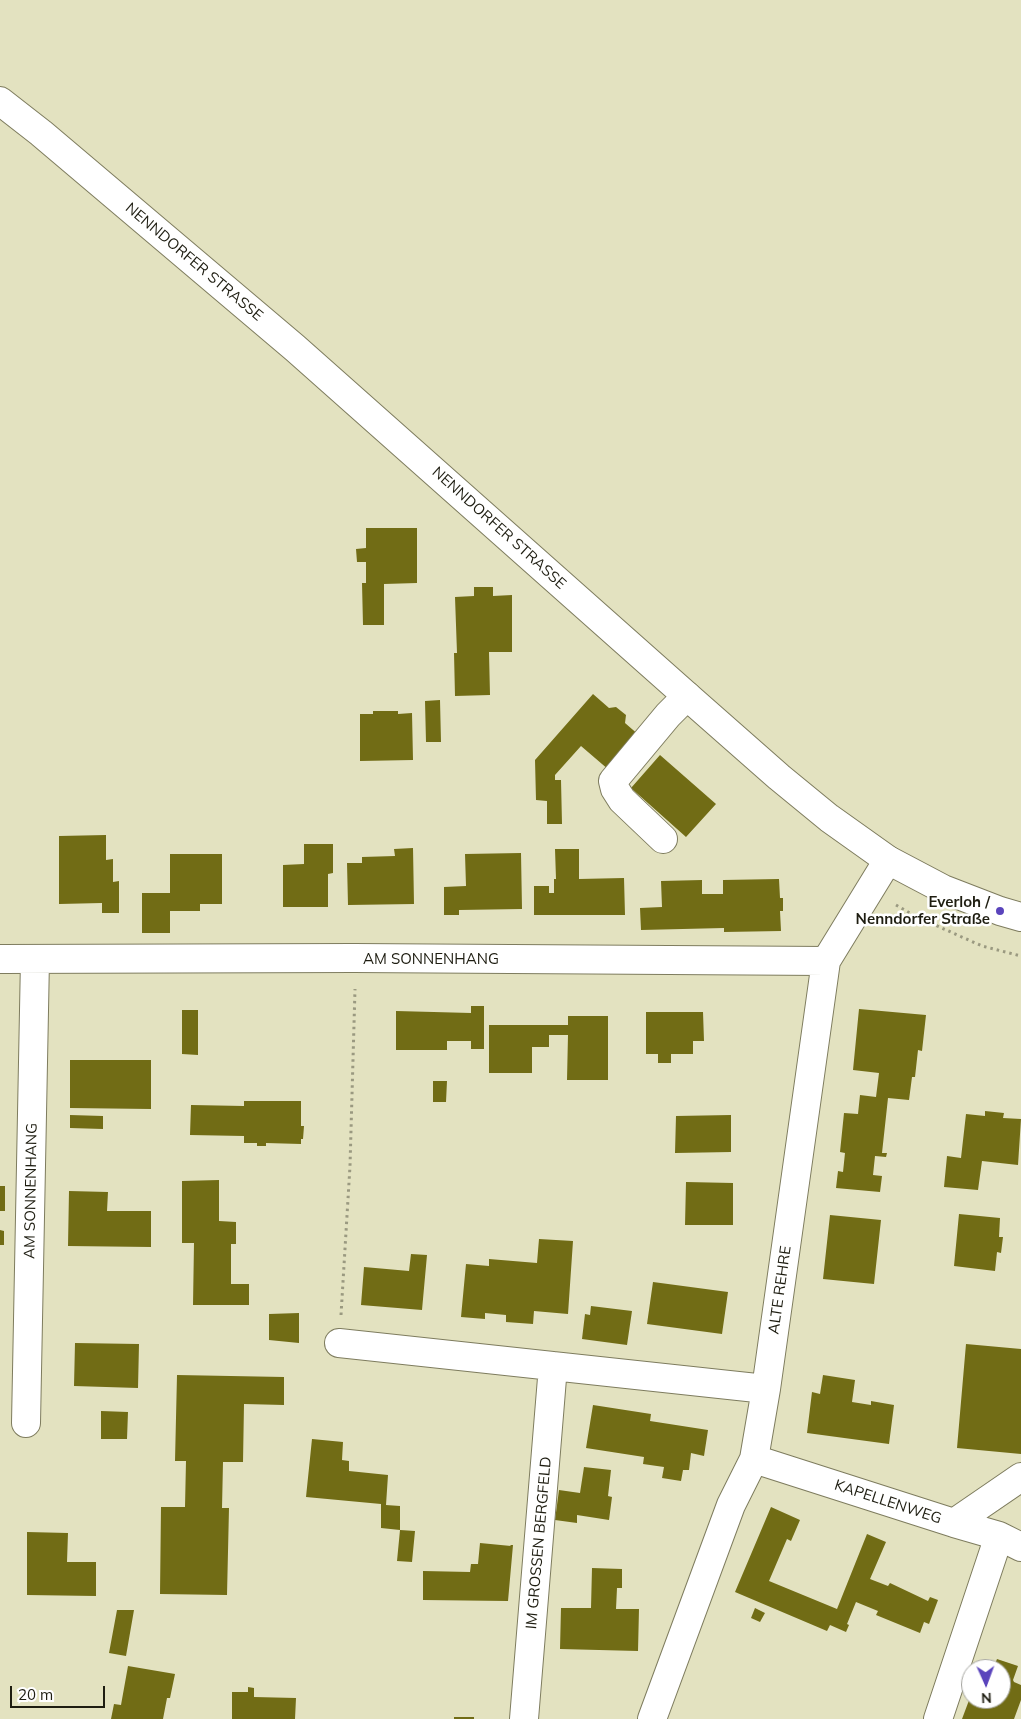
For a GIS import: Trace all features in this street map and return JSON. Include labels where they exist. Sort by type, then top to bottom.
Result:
[{"type":"street","name":"NENNDORFER STRASSE","points":[[0,101],[41,133],[295,348],[779,777],[829,818],[888,860],[943,889],[1021,917]]},
{"type":"street","points":[[663,839],[622,800],[615,789],[613,781],[668,715],[687,696]]},
{"type":"street","name":"ALTE REHRE","points":[[652,1719],[732,1505],[754,1459],[766,1389],[826,961],[888,860]]},
{"type":"street","name":"AM SONNENHANG","points":[[0,960],[354,958],[826,961]]},
{"type":"street","name":"AM SONNENHANG","points":[[26,1423],[35,959]]},
{"type":"street","points":[[339,1343],[766,1389]]},
{"type":"street","name":"IM GROSSEN BERGFELD","points":[[524,1719],[553,1366]]},
{"type":"street","name":"KAPELLENWEG","points":[[754,1459],[1010,1541]]},
{"type":"street","points":[[954,1523],[1021,1477]]},
{"type":"street","points":[[938,1719],[1010,1541]]},
{"type":"path","points":[[870,889],[924,920],[982,946],[1021,956]]},
{"type":"path","points":[[339,1343],[350,1166],[355,998],[354,958]]},
{"type":"building","points":[[366,528],[417,528],[417,583],[384,584],[384,625],[363,625],[362,583],[366,583],[366,562],[357,562],[356,549],[366,548]]},
{"type":"building","points":[[474,587],[493,587],[493,596],[512,595],[512,652],[489,652],[490,695],[455,696],[454,653],[457,653],[455,597],[474,596]]},
{"type":"building","points":[[593,694],[609,708],[616,707],[626,715],[625,723],[640,736],[609,770],[581,746],[555,775],[555,780],[561,780],[562,824],[547,824],[547,801],[536,800],[535,760]]},
{"type":"building","points":[[440,700],[441,742],[426,742],[425,701]]},
{"type":"building","points":[[373,711],[398,711],[398,714],[412,713],[413,760],[360,761],[360,714],[373,714]]},
{"type":"building","points":[[660,755],[716,804],[686,837],[631,788]]},
{"type":"building","points":[[106,835],[106,860],[113,859],[113,882],[119,881],[119,913],[102,913],[102,903],[59,904],[59,836]]},
{"type":"building","points":[[304,844],[333,844],[333,873],[328,874],[328,907],[283,907],[283,865],[304,864]]},
{"type":"building","points":[[413,848],[414,904],[348,905],[347,863],[362,863],[362,857],[395,856],[394,849]]},
{"type":"building","points":[[555,849],[579,849],[579,879],[624,878],[625,915],[534,915],[534,886],[549,886],[549,893],[554,893],[554,879],[556,879]]},
{"type":"building","points":[[521,853],[522,909],[459,910],[459,915],[444,915],[444,887],[466,886],[465,854]]},
{"type":"building","points":[[170,854],[222,854],[222,904],[200,904],[200,911],[170,911],[170,933],[142,933],[142,893],[170,893]]},
{"type":"building","points":[[779,879],[780,898],[783,898],[783,911],[780,911],[781,931],[724,932],[724,928],[641,930],[640,908],[662,907],[661,881],[702,880],[702,894],[723,894],[723,880]]},
{"type":"building","points":[[471,1006],[484,1006],[484,1049],[471,1049],[471,1041],[447,1041],[447,1050],[396,1050],[396,1011],[471,1013]]},
{"type":"building","points":[[859,1009],[926,1015],[922,1051],[918,1050],[915,1077],[912,1077],[909,1100],[888,1098],[882,1153],[887,1153],[886,1157],[875,1156],[873,1175],[882,1176],[880,1192],[836,1188],[838,1171],[843,1172],[845,1153],[840,1152],[844,1113],[858,1114],[860,1095],[876,1097],[879,1073],[853,1070]]},
{"type":"building","points":[[182,1010],[198,1010],[198,1055],[182,1054]]},
{"type":"building","points":[[646,1012],[703,1012],[704,1041],[693,1041],[693,1054],[671,1054],[671,1063],[658,1063],[658,1054],[646,1054]]},
{"type":"building","points":[[568,1016],[608,1016],[608,1080],[567,1080],[568,1035],[549,1035],[549,1047],[532,1047],[532,1073],[489,1073],[489,1025],[568,1025]]},
{"type":"building","points":[[70,1060],[151,1060],[151,1109],[70,1108]]},
{"type":"building","points":[[433,1081],[447,1081],[446,1102],[433,1102]]},
{"type":"building","points":[[244,1101],[301,1101],[301,1126],[304,1126],[301,1144],[266,1143],[266,1146],[257,1146],[257,1143],[244,1143],[244,1136],[190,1135],[191,1105],[244,1106]]},
{"type":"building","points":[[985,1111],[1004,1113],[1003,1118],[1021,1119],[1018,1165],[982,1161],[978,1190],[944,1187],[947,1156],[961,1158],[966,1114],[985,1116]]},
{"type":"building","points":[[70,1115],[103,1116],[103,1129],[70,1128]]},
{"type":"building","points":[[731,1115],[731,1152],[675,1153],[676,1116]]},
{"type":"building","points":[[219,1180],[219,1221],[236,1222],[236,1244],[231,1244],[231,1284],[249,1284],[249,1305],[193,1305],[194,1243],[182,1243],[182,1181]]},
{"type":"building","points":[[686,1182],[733,1183],[733,1225],[685,1225]]},
{"type":"building","points":[[0,1186],[5,1186],[5,1211],[0,1211]]},
{"type":"building","points":[[69,1191],[108,1192],[107,1211],[151,1211],[151,1247],[68,1246]]},
{"type":"building","points":[[959,1214],[1000,1218],[999,1237],[1003,1237],[1001,1253],[997,1252],[995,1271],[954,1266]]},
{"type":"building","points":[[830,1215],[881,1220],[874,1284],[823,1279]]},
{"type":"building","points":[[0,1230],[4,1231],[4,1245],[0,1245]]},
{"type":"building","points":[[539,1239],[573,1241],[568,1314],[534,1311],[533,1324],[506,1322],[506,1315],[485,1313],[485,1319],[461,1317],[466,1264],[489,1266],[489,1259],[537,1263]]},
{"type":"building","points":[[411,1254],[427,1255],[422,1310],[361,1305],[364,1267],[409,1271]]},
{"type":"building","points":[[653,1282],[728,1292],[722,1334],[647,1324]]},
{"type":"building","points":[[591,1306],[632,1311],[627,1345],[582,1339],[585,1314],[590,1315]]},
{"type":"building","points":[[299,1313],[299,1343],[269,1340],[269,1314]]},
{"type":"building","points":[[75,1343],[139,1344],[138,1388],[74,1386]]},
{"type":"building","points":[[966,1344],[1021,1349],[1021,1454],[957,1448]]},
{"type":"building","points":[[177,1375],[284,1377],[284,1405],[244,1404],[243,1462],[223,1462],[222,1508],[229,1508],[227,1595],[160,1594],[161,1507],[185,1507],[186,1461],[175,1461]]},
{"type":"building","points":[[823,1375],[855,1380],[852,1402],[871,1405],[871,1401],[894,1405],[889,1444],[807,1433],[812,1392],[820,1394]]},
{"type":"building","points":[[593,1405],[651,1414],[650,1421],[708,1430],[704,1456],[691,1453],[689,1470],[683,1470],[681,1481],[662,1478],[664,1467],[643,1464],[644,1457],[586,1448]]},
{"type":"building","points":[[101,1411],[128,1412],[127,1439],[101,1439]]},
{"type":"building","points":[[312,1439],[343,1442],[342,1460],[349,1461],[349,1471],[388,1475],[386,1505],[400,1506],[400,1530],[381,1528],[381,1504],[306,1497]]},
{"type":"building","points":[[584,1467],[611,1470],[608,1496],[612,1497],[609,1520],[577,1515],[577,1523],[555,1520],[559,1490],[580,1493]]},
{"type":"building","points":[[771,1507],[800,1520],[791,1541],[787,1539],[769,1581],[837,1609],[867,1534],[886,1542],[870,1579],[888,1586],[890,1583],[928,1601],[930,1597],[938,1600],[929,1624],[924,1622],[920,1633],[876,1615],[878,1611],[856,1602],[847,1624],[849,1625],[846,1632],[830,1625],[827,1631],[735,1592]]},
{"type":"building","points":[[400,1530],[415,1531],[412,1562],[397,1561]]},
{"type":"building","points":[[27,1532],[68,1533],[67,1562],[96,1562],[96,1596],[27,1595]]},
{"type":"building","points":[[480,1543],[513,1545],[508,1601],[423,1600],[423,1571],[470,1572],[471,1564],[478,1564]]},
{"type":"building","points":[[592,1568],[622,1569],[622,1588],[617,1588],[616,1609],[639,1609],[638,1651],[560,1649],[561,1608],[591,1608]]},
{"type":"building","points":[[755,1608],[765,1613],[760,1622],[751,1618]]},
{"type":"building","points":[[117,1610],[134,1610],[126,1656],[109,1653]]},
{"type":"building","points":[[1011,1664],[1018,1666],[1013,1680],[1021,1685],[1021,1700],[1014,1719],[962,1719],[966,1709],[1011,1709]]},
{"type":"building","points":[[128,1666],[175,1674],[170,1698],[167,1698],[163,1719],[111,1719],[114,1704],[121,1705]]},
{"type":"building","points":[[248,1687],[254,1688],[254,1697],[296,1698],[295,1719],[232,1719],[232,1692],[248,1692]]},
{"type":"building","points":[[454,1717],[474,1717],[474,1719],[454,1719]]},
{"type":"place","name":"Everloh / Nenndorfer Straße","points":[[1000,911]]}]
